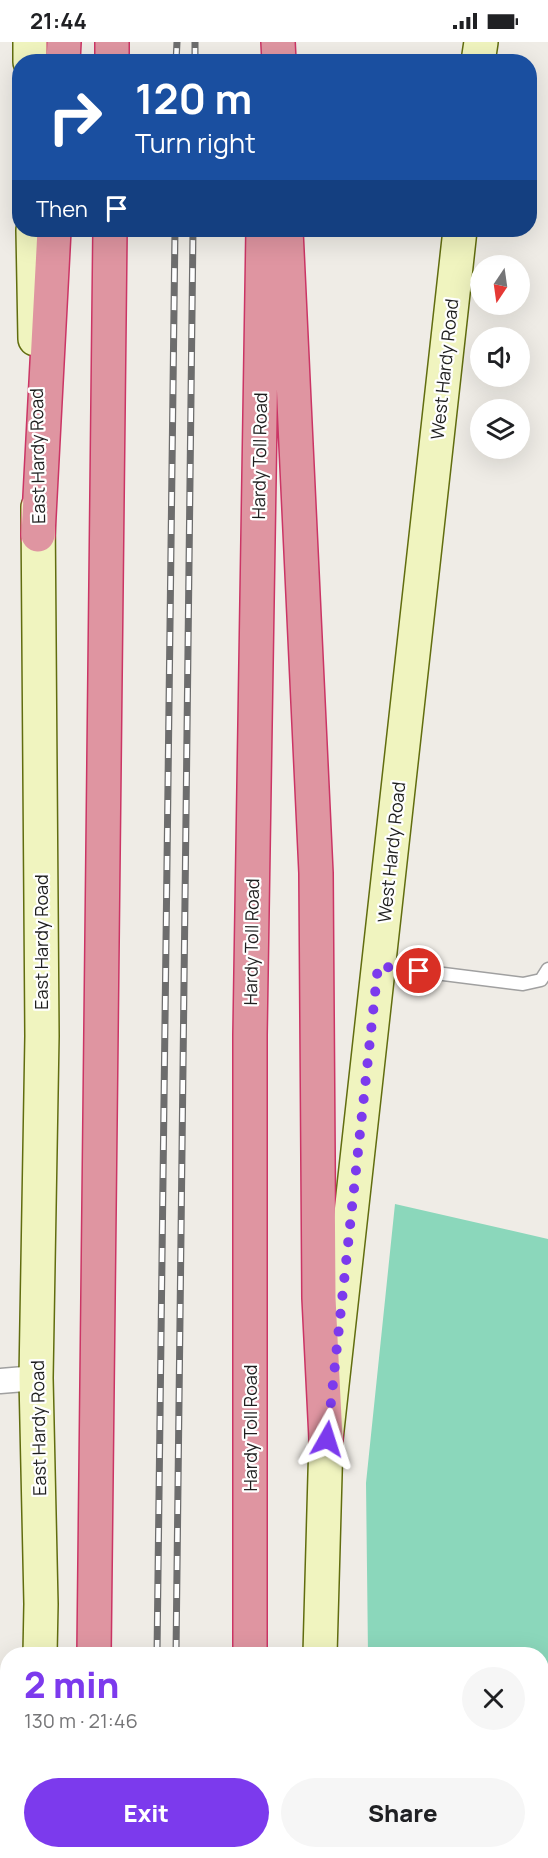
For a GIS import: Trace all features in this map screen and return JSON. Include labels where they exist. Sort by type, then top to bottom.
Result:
[{"type":"highway","points":[[38,535],[54,237]]},
{"type":"highway","points":[[94,1647],[110,237]]},
{"type":"highway","name":"Hardy Toll Road","points":[[250,1647],[250,1035],[262,237]]},
{"type":"highway","points":[[286,237],[316,873],[319,1298],[327,1439]]},
{"type":"main road","name":"East Hardy Road","points":[[33,237],[42,1036],[36,1378],[40,1647]]},
{"type":"main road","name":"West Hardy Road","points":[[320,1647],[327,1439],[459,237]]},
{"type":"street","points":[[0,1381],[36,1378]]},
{"type":"lane","points":[[378,966],[523,984],[541,980],[548,969]]},
{"type":"green space","points":[[395,1204],[548,1239],[548,1647],[368,1647],[366,1483]]},
{"type":"railway","points":[[176,54],[177,42]]},
{"type":"railway","points":[[195,42],[195,54]]},
{"type":"railway","points":[[157,1647],[175,237]]},
{"type":"railway","points":[[176,1647],[193,237]]},
{"type":"route","points":[[327,1439],[378,966],[419,971]]}]
